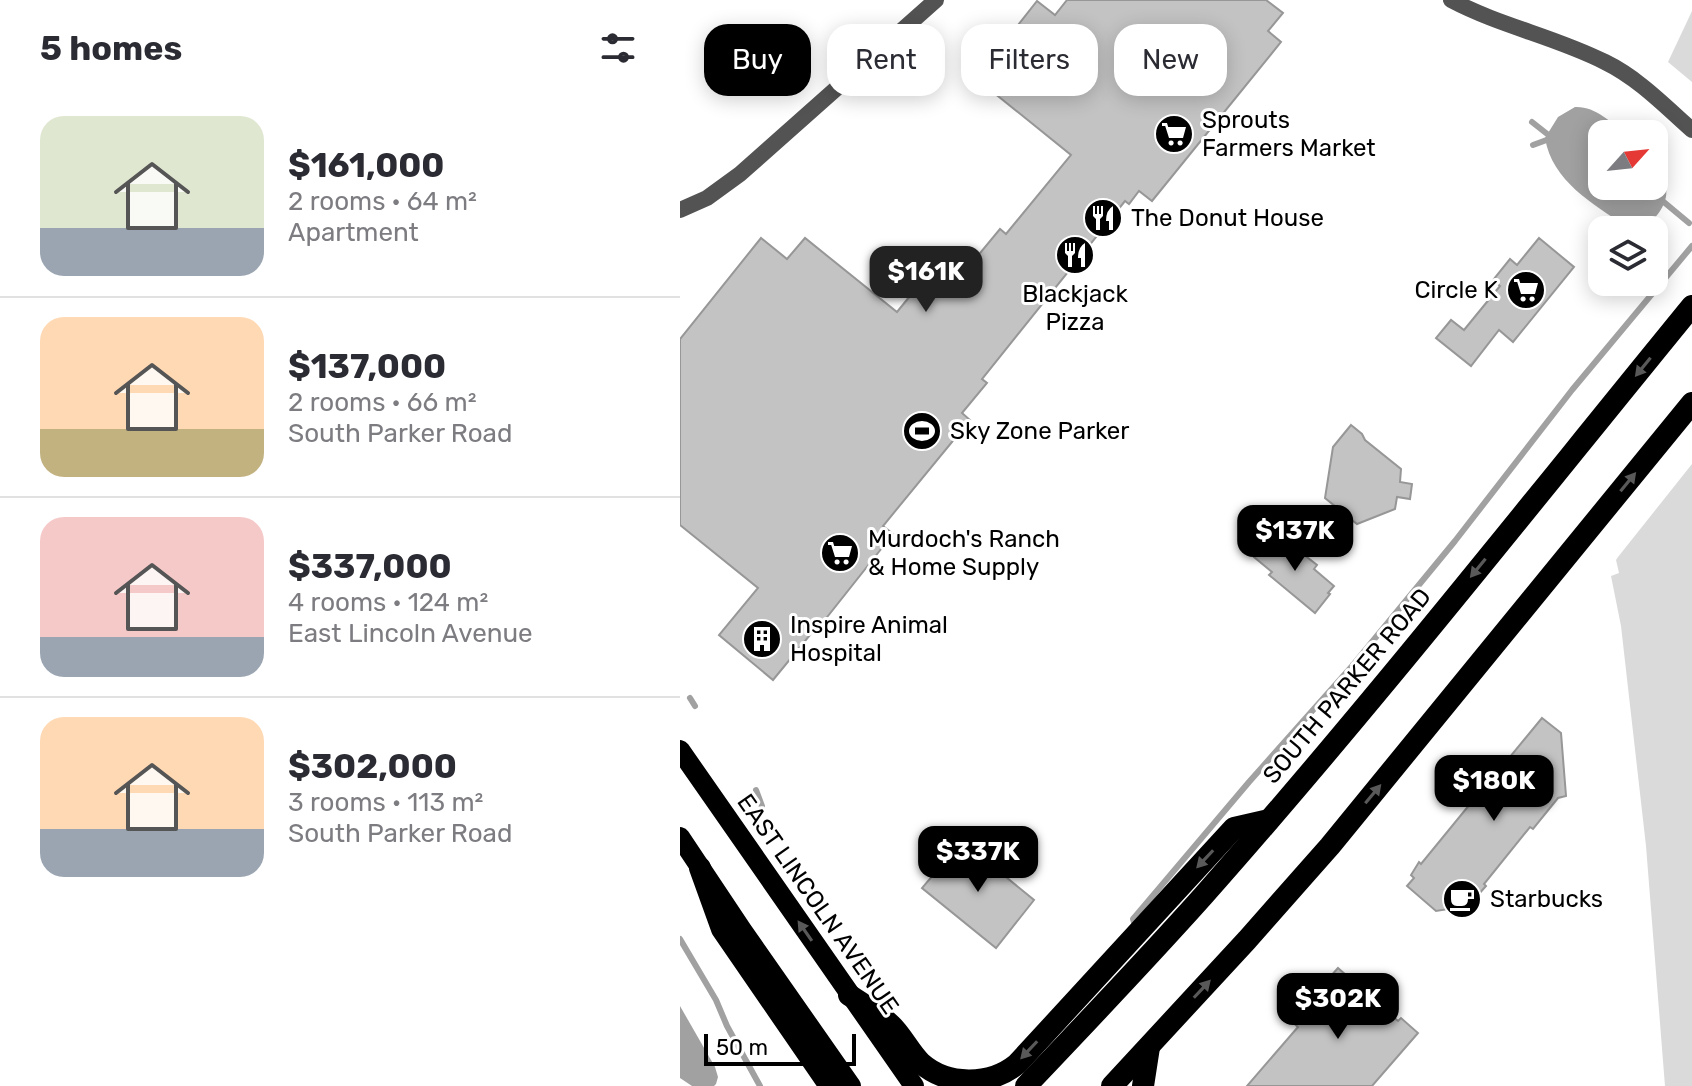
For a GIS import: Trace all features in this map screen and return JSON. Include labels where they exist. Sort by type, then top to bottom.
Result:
[{"type":"highway","name":"SOUTH PARKER ROAD","points":[[1026,1086],[1133,974],[1358,716],[1692,306]]},
{"type":"highway","points":[[1112,1086],[1247,940],[1339,834],[1692,403]]},
{"type":"highway","points":[[849,995],[891,1024],[914,1056],[930,1071],[962,1082],[994,1079],[1017,1064],[1234,828],[1269,820]]},
{"type":"highway","points":[[700,868],[722,929],[830,1086]]},
{"type":"highway","points":[[1143,1086],[1149,1047]]},
{"type":"main road","name":"EAST LINCOLN AVENUE","points":[[680,750],[914,1086]]},
{"type":"main road","points":[[680,837],[851,1086]]},
{"type":"street","points":[[680,210],[707,198],[740,174],[936,0]]},
{"type":"street","points":[[1451,0],[1606,62],[1640,85],[1692,130]]},
{"type":"shaded area","points":[[1692,11],[1692,82],[1668,62]]},
{"type":"shaded area","points":[[1575,107],[1582,107],[1608,120],[1588,120],[1588,200],[1565,179],[1549,153],[1545,138],[1558,117]]},
{"type":"shaded area","points":[[1589,200],[1665,200],[1656,216],[1611,216]]},
{"type":"shaded area","points":[[1692,464],[1692,1086],[1665,1086],[1646,846],[1621,626],[1611,576],[1619,573],[1618,557]]},
{"type":"shaded area","points":[[680,1006],[715,1067],[718,1077],[714,1086],[692,1086],[680,1078]]},
{"type":"building","points":[[1067,0],[1266,0],[1283,13],[1268,31],[1281,42],[1152,201],[1139,191],[1129,204],[1125,201],[982,379],[987,383],[962,413],[970,420],[883,526],[893,534],[773,680],[719,635],[758,588],[680,525],[680,339],[761,238],[787,259],[805,238],[897,312],[923,280],[937,291],[964,258],[971,264],[1000,229],[1006,234],[1071,155],[998,96],[1098,96],[1098,24],[1019,24],[1037,1],[1055,15]]},
{"type":"building","name":"Circle K","points":[[1539,238],[1574,267],[1513,342],[1499,330],[1471,366],[1436,338],[1451,320],[1464,330],[1500,286],[1493,280],[1510,259],[1517,265]]},
{"type":"building","points":[[1351,425],[1401,469],[1400,482],[1412,484],[1410,499],[1397,497],[1395,509],[1357,524],[1325,498],[1333,447]]},
{"type":"building","points":[[1271,535],[1289,550],[1292,545],[1317,565],[1314,569],[1334,586],[1315,613],[1269,575],[1272,572],[1254,557]]},
{"type":"building","points":[[1542,718],[1561,733],[1566,796],[1558,798],[1533,829],[1530,827],[1478,895],[1467,896],[1468,906],[1436,911],[1407,886],[1414,878],[1411,875],[1484,787],[1489,791],[1513,761],[1509,758]]},
{"type":"building","points":[[962,841],[1034,900],[996,948],[922,888]]},
{"type":"building","points":[[1338,968],[1398,1021],[1401,1018],[1418,1033],[1372,1086],[1247,1086],[1298,1027],[1291,1021]]},
{"type":"waterway","points":[[1532,122],[1551,137]]},
{"type":"waterway","points":[[1533,145],[1552,138]]},
{"type":"waterway","points":[[1661,200],[1689,223]]},
{"type":"waterway","points":[[1134,922],[1133,919],[1249,782],[1353,665],[1455,541],[1572,390],[1692,246]]},
{"type":"waterway","points":[[1353,665],[1357,679]]},
{"type":"waterway","points":[[690,698],[695,706]]},
{"type":"waterway","points":[[756,790],[762,806],[759,815]]},
{"type":"waterway","points":[[680,939],[716,1000],[760,1086]]},
{"type":"place","name":"Sprouts Farmers Market","points":[[1174,134]]},
{"type":"place","name":"The Donut House","points":[[1103,218]]},
{"type":"place","name":"Blackjack Pizza","points":[[1075,255]]},
{"type":"place","name":"Circle K","points":[[1526,290]]},
{"type":"place","name":"Sky Zone Parker","points":[[922,431]]},
{"type":"place","name":"Murdoch's Ranch & Home Supply","points":[[840,553]]},
{"type":"place","name":"Inspire Animal Hospital","points":[[762,639]]},
{"type":"place","name":"Starbucks","points":[[1462,899]]}]
